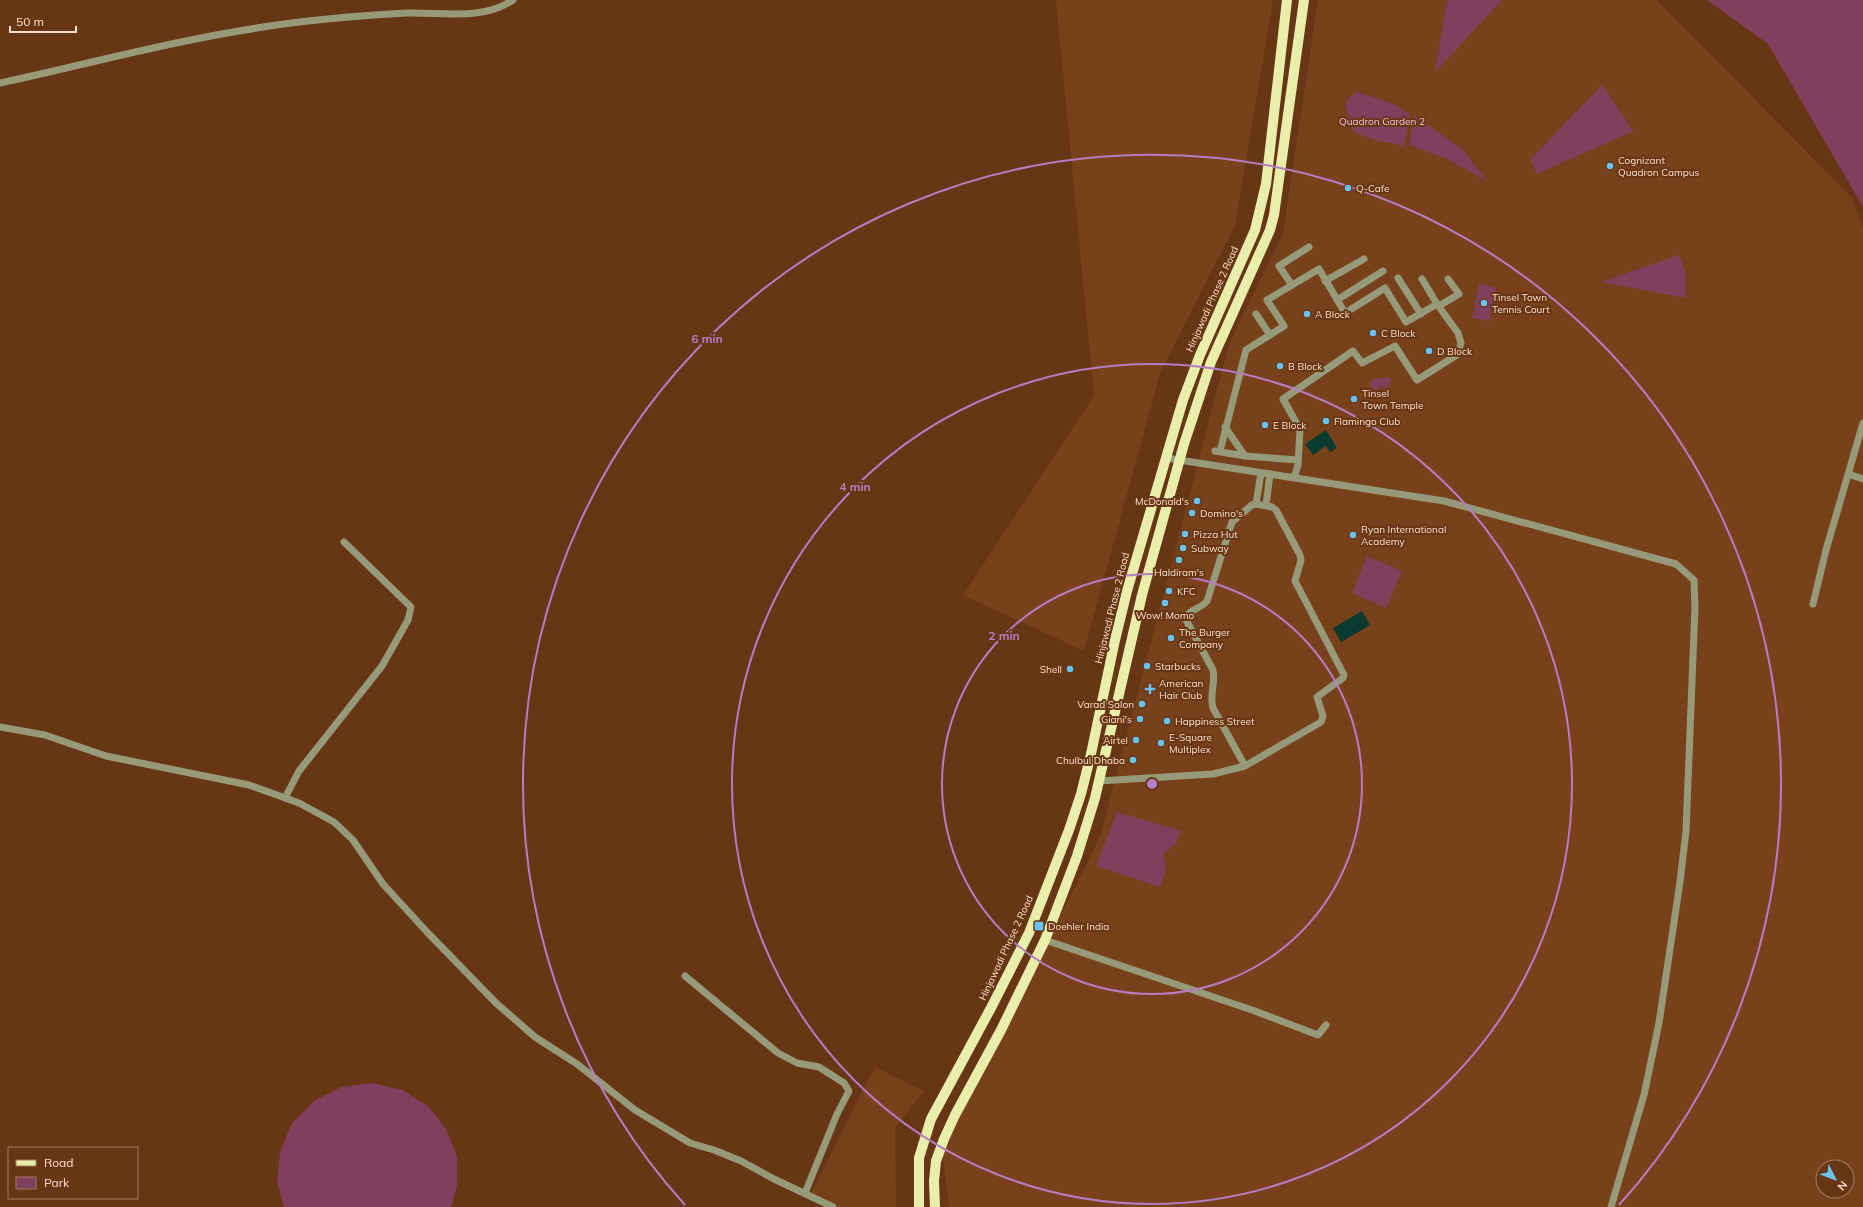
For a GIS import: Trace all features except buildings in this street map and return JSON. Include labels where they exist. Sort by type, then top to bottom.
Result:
[{"type":"main road","name":"Hinjawadi Phase 2 Road","points":[[919,1207],[918,1158],[931,1119],[992,1006],[1028,934],[1081,794],[1127,591],[1183,400],[1247,251],[1257,222],[1266,184],[1287,0]]},
{"type":"main road","points":[[935,1207],[934,1181],[936,1161],[944,1139],[960,1104],[1005,1023],[1045,940],[1077,856],[1099,782],[1131,636],[1180,460],[1213,356],[1270,230],[1274,215],[1304,0]]},
{"type":"main road","points":[[1028,934],[1045,940]]},
{"type":"street","points":[[0,83],[144,50],[275,25],[399,14],[472,14],[489,12],[503,7],[513,0]]},
{"type":"street","points":[[1292,285],[1279,266],[1309,247]]},
{"type":"street","points":[[1325,281],[1364,259]]},
{"type":"street","points":[[1298,460],[1245,456],[1217,451],[1246,350],[1284,326],[1267,300],[1319,269],[1345,313],[1385,288],[1406,322],[1459,294],[1448,279]]},
{"type":"street","points":[[1337,300],[1383,271]]},
{"type":"street","points":[[1398,278],[1421,314]]},
{"type":"street","points":[[1294,478],[1298,460],[1300,429],[1283,399],[1353,350],[1362,363],[1395,346],[1417,380],[1457,355],[1461,343],[1458,333],[1422,279]]},
{"type":"street","points":[[1256,314],[1270,335]]},
{"type":"street","points":[[1813,604],[1863,423]]},
{"type":"street","points":[[1225,427],[1245,456]]},
{"type":"street","points":[[1166,458],[1444,501],[1676,564],[1694,580],[1695,607],[1686,830],[1680,882],[1659,1023],[1644,1095],[1611,1207]]},
{"type":"street","points":[[1256,504],[1261,473]]},
{"type":"street","points":[[1266,505],[1270,474]]},
{"type":"street","points":[[1848,474],[1863,478]]},
{"type":"street","points":[[1099,782],[1213,774],[1245,766],[1321,722],[1323,716],[1317,697],[1344,677],[1295,581],[1301,560],[1300,555],[1276,510],[1266,505],[1256,504],[1252,505],[1232,522],[1207,601],[1202,606],[1189,612],[1185,618],[1213,670],[1214,676],[1211,698],[1213,708],[1245,766]]},
{"type":"street","points":[[286,798],[299,771],[382,666],[408,620],[411,607],[344,542]]},
{"type":"street","points":[[0,727],[45,735],[106,756],[249,785],[286,798],[334,822],[348,835],[383,884],[427,932],[496,1003],[535,1037],[577,1064],[635,1110],[690,1143],[714,1150],[741,1161],[774,1179],[833,1207]]},
{"type":"street","points":[[1045,940],[1252,1010],[1318,1035],[1326,1024]]},
{"type":"street","points":[[685,976],[778,1053],[798,1063],[819,1067],[844,1083],[849,1091],[837,1114],[805,1193]]},
{"type":"shaded area","points":[[1056,0],[1273,0],[1235,225],[1160,374],[1084,651],[963,595],[1094,396]]},
{"type":"shaded area","points":[[1318,0],[1657,0],[1852,198],[1863,229],[1863,1207],[949,1207],[942,1148],[1089,860],[1101,833],[1229,344],[1283,233]]},
{"type":"shaded area","points":[[875,1067],[924,1091],[895,1128],[896,1207],[839,1207],[811,1193]]},
{"type":"green space","points":[[1447,0],[1502,0],[1435,72]]},
{"type":"green space","points":[[1707,0],[1863,0],[1863,207],[1768,44]]},
{"type":"green space","points":[[1602,85],[1633,131],[1537,174],[1530,160]]},
{"type":"green space","name":"Quadron Garden 2","points":[[1356,92],[1392,104],[1410,115],[1404,146],[1376,140],[1355,133],[1345,105],[1348,99]]},
{"type":"green space","points":[[1414,115],[1463,150],[1487,181],[1445,158],[1409,145]]},
{"type":"green space","points":[[1679,255],[1686,274],[1686,298],[1601,282]]},
{"type":"green space","name":"Tinsel Town Tennis Court","points":[[1479,284],[1496,288],[1489,321],[1472,318]]},
{"type":"green space","points":[[1375,378],[1389,378],[1392,381],[1386,389],[1381,386],[1376,391],[1368,384]]},
{"type":"green space","points":[[1367,556],[1402,571],[1386,608],[1352,593]]},
{"type":"green space","points":[[1117,812],[1181,831],[1175,844],[1163,854],[1166,870],[1160,887],[1096,866]]},
{"type":"green space","points":[[372,1083],[402,1090],[428,1106],[446,1129],[457,1156],[457,1185],[451,1207],[284,1207],[277,1182],[280,1152],[292,1123],[314,1101],[341,1087]]},
{"type":"water","points":[[1326,430],[1337,448],[1330,452],[1326,446],[1313,455],[1305,444]]},
{"type":"water","points":[[1362,611],[1370,625],[1341,642],[1333,628]]},
{"type":"place","name":"Cognizant Quadron Campus","points":[[1610,166]]},
{"type":"place","name":"Q-Cafe","points":[[1348,188]]},
{"type":"place","name":"Tinsel Town Tennis Court","points":[[1484,303]]},
{"type":"place","name":"A Block","points":[[1307,314]]},
{"type":"place","name":"C Block","points":[[1373,333]]},
{"type":"place","name":"D Block","points":[[1429,351]]},
{"type":"place","name":"B Block","points":[[1280,366]]},
{"type":"place","name":"Tinsel Town Temple","points":[[1354,399]]},
{"type":"place","name":"Flamingo Club","points":[[1326,421]]},
{"type":"place","name":"E Block","points":[[1265,425]]},
{"type":"place","name":"McDonald's","points":[[1197,501]]},
{"type":"place","name":"Domino's","points":[[1192,513]]},
{"type":"place","name":"Pizza Hut","points":[[1185,534]]},
{"type":"place","name":"Ryan International Academy","points":[[1353,535]]},
{"type":"place","name":"Subway","points":[[1183,548]]},
{"type":"place","name":"Haldiram's","points":[[1179,560]]},
{"type":"place","name":"KFC","points":[[1169,591]]},
{"type":"place","name":"Wow! Momo","points":[[1165,603]]},
{"type":"place","name":"The Burger Company","points":[[1171,638]]},
{"type":"place","name":"Starbucks","points":[[1147,666]]},
{"type":"place","name":"Shell","points":[[1070,669]]},
{"type":"place","name":"American Hair Club","points":[[1150,689]]},
{"type":"place","name":"Varad Salon","points":[[1142,704]]},
{"type":"place","name":"Giani's","points":[[1140,719]]},
{"type":"place","name":"Happiness Street","points":[[1167,721]]},
{"type":"place","name":"Airtel","points":[[1136,740]]},
{"type":"place","name":"E-Square Multiplex","points":[[1161,743]]},
{"type":"place","name":"Chulbul Dhaba","points":[[1133,760]]},
{"type":"place","name":"Doehler India","points":[[1039,926]]}]
